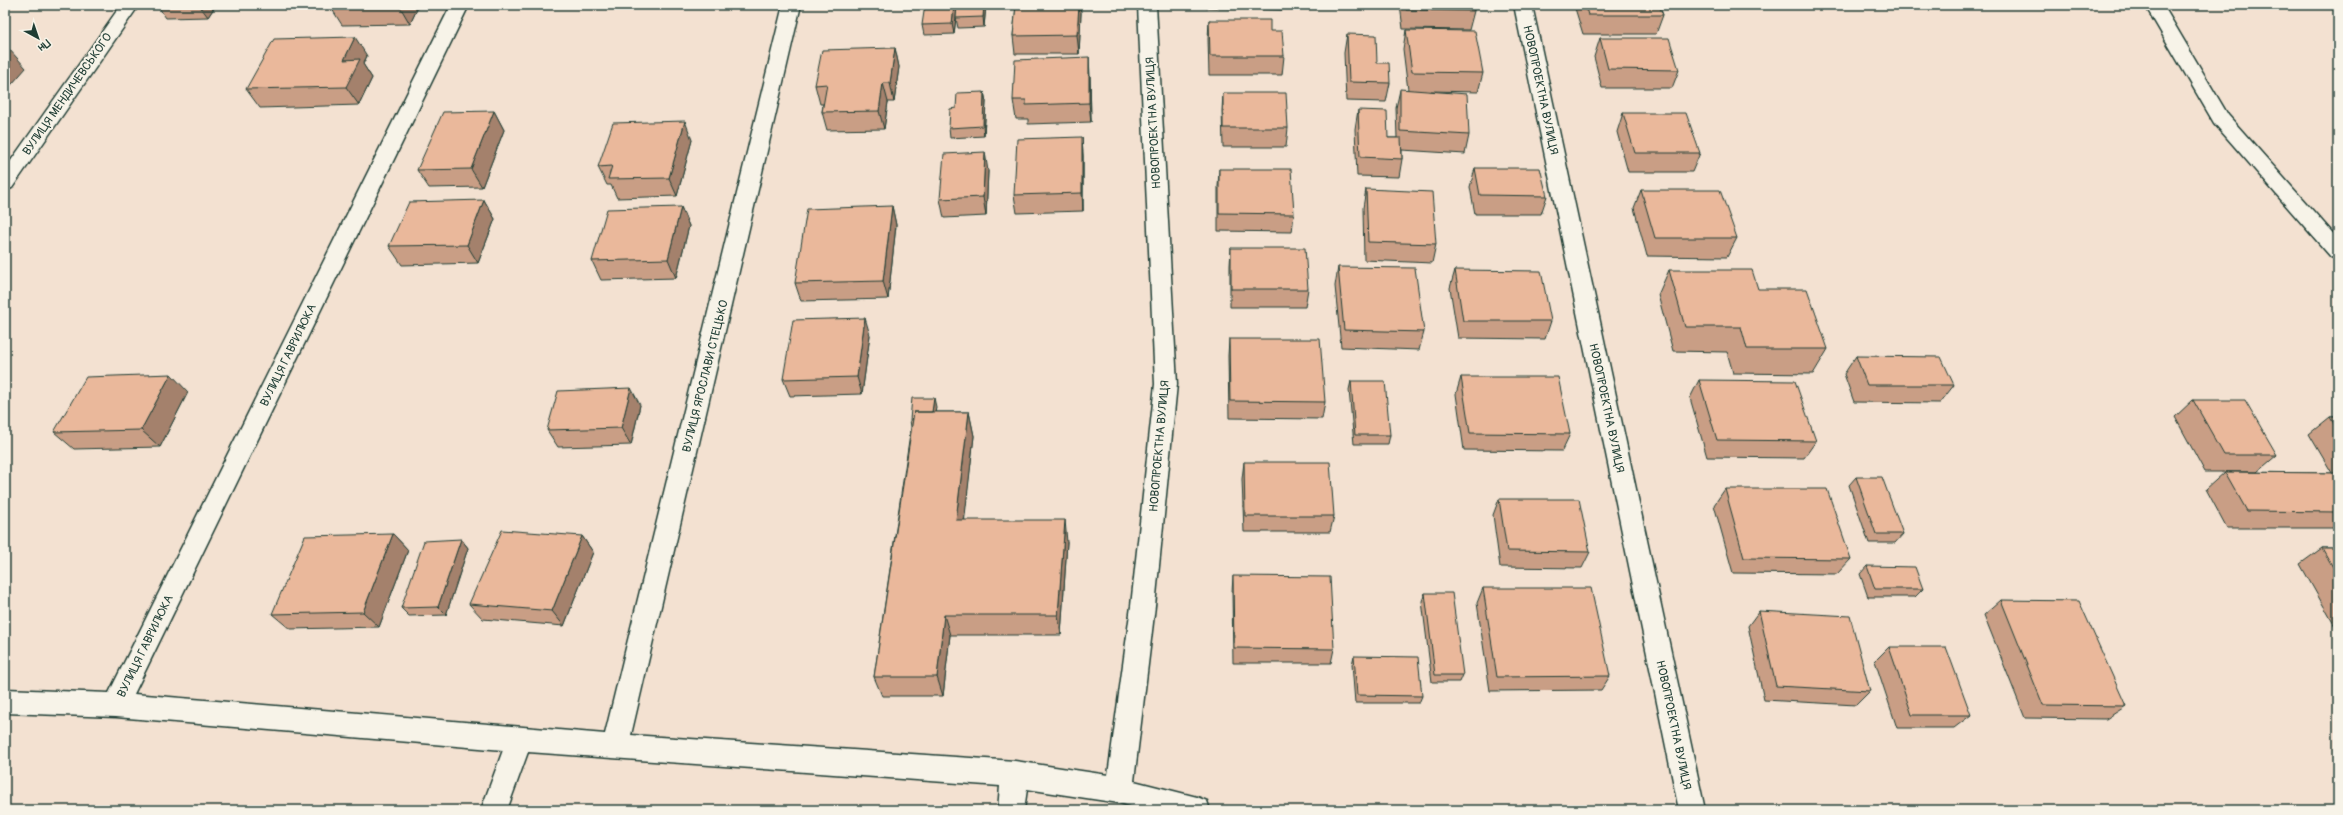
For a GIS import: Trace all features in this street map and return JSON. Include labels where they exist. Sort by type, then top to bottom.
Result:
[{"type":"street","name":"ВУЛИЦЯ МЕНДИЧЕВСЬКОГО","points":[[5,183],[130,5]]},
{"type":"street","name":"ВУЛИЦЯ ГАВРИЛЮКА","points":[[116,705],[460,5]]},
{"type":"street","name":"ВУЛИЦЯ ЯРОСЛАВИ СТЕЦЬКО","points":[[615,747],[734,258],[792,5]]},
{"type":"street","name":"НОВОПРОЕКТНА ВУЛИЦЯ","points":[[1119,790],[1143,606],[1166,384],[1146,5]]},
{"type":"street","name":"НОВОПРОЕКТНА ВУЛИЦЯ","points":[[1523,5],[1692,810]]},
{"type":"street","points":[[2154,5],[2221,119],[2338,252]]},
{"type":"street","points":[[6,703],[116,705],[615,747],[1015,774],[1119,790],[1197,810]]},
{"type":"street","points":[[494,810],[520,738]]},
{"type":"street","points":[[1011,810],[1015,774]]},
{"type":"building","points":[[330,5],[382,5],[330,6]]},
{"type":"building","points":[[925,5],[954,5],[952,24],[922,25]]},
{"type":"building","points":[[957,5],[984,5],[983,17],[956,18]]},
{"type":"building","points":[[1016,5],[1079,5],[1077,35],[1013,36]]},
{"type":"building","points":[[1405,5],[1473,5],[1474,11],[1406,10]]},
{"type":"building","points":[[1585,5],[1659,5],[1663,15],[1588,15]]},
{"type":"building","points":[[1209,20],[1270,20],[1270,31],[1282,31],[1284,56],[1210,56]]},
{"type":"building","points":[[1406,30],[1475,31],[1483,73],[1412,72]]},
{"type":"building","points":[[1347,34],[1376,35],[1377,63],[1389,63],[1390,83],[1349,82]]},
{"type":"building","points":[[355,37],[344,60],[360,59],[346,87],[246,89],[274,39]]},
{"type":"building","points":[[1600,38],[1669,38],[1679,70],[1608,69]]},
{"type":"building","points":[[895,48],[890,83],[883,83],[879,111],[822,112],[827,84],[815,85],[822,50]]},
{"type":"building","points":[[1089,57],[1089,103],[1026,105],[1026,100],[1013,100],[1015,60]]},
{"type":"building","points":[[1400,89],[1467,94],[1469,135],[1400,131]]},
{"type":"building","points":[[984,92],[983,126],[949,128],[950,109],[956,108],[957,93]]},
{"type":"building","points":[[1223,93],[1286,93],[1288,128],[1223,128]]},
{"type":"building","points":[[1358,110],[1387,111],[1388,138],[1401,138],[1402,159],[1360,157]]},
{"type":"building","points":[[494,111],[471,169],[417,170],[443,112]]},
{"type":"building","points":[[1623,113],[1686,113],[1700,153],[1635,153]]},
{"type":"building","points":[[685,121],[669,178],[608,179],[612,166],[598,167],[613,123]]},
{"type":"building","points":[[1082,137],[1082,193],[1014,195],[1017,139]]},
{"type":"building","points":[[985,152],[983,197],[940,199],[944,154]]},
{"type":"building","points":[[1475,168],[1540,168],[1547,196],[1480,195]]},
{"type":"building","points":[[1219,169],[1291,169],[1294,214],[1219,213]]},
{"type":"building","points":[[1366,189],[1432,192],[1436,244],[1368,242]]},
{"type":"building","points":[[1641,190],[1720,190],[1737,238],[1655,238]]},
{"type":"building","points":[[484,200],[467,245],[389,246],[409,202]]},
{"type":"building","points":[[892,206],[883,281],[795,283],[807,209]]},
{"type":"building","points":[[681,207],[668,259],[592,261],[607,209]]},
{"type":"building","points":[[1231,248],[1305,248],[1308,289],[1231,289]]},
{"type":"building","points":[[1338,267],[1415,268],[1424,332],[1344,330]]},
{"type":"building","points":[[1455,270],[1541,271],[1551,321],[1463,321]]},
{"type":"building","points":[[1669,270],[1752,270],[1758,289],[1807,289],[1828,349],[1747,349],[1741,327],[1685,327]]},
{"type":"building","points":[[865,318],[857,377],[783,379],[793,320]]},
{"type":"building","points":[[1229,339],[1320,339],[1325,402],[1230,401]]},
{"type":"building","points":[[1856,356],[1941,357],[1954,385],[1867,385]]},
{"type":"building","points":[[171,374],[141,430],[54,432],[86,377]]},
{"type":"building","points":[[1461,377],[1558,377],[1570,434],[1470,433]]},
{"type":"building","points":[[1699,380],[1795,381],[1816,441],[1717,440]]},
{"type":"building","points":[[1351,381],[1385,381],[1390,435],[1355,435]]},
{"type":"building","points":[[631,388],[621,428],[547,430],[558,391]]},
{"type":"building","points":[[912,398],[934,398],[932,412],[914,412],[912,420],[910,420]]},
{"type":"building","points":[[2193,400],[2245,400],[2277,455],[2224,455]]},
{"type":"building","points":[[914,412],[969,412],[956,520],[1065,520],[1058,615],[944,615],[937,677],[874,677]]},
{"type":"building","points":[[2330,417],[2338,417],[2338,431]]},
{"type":"building","points":[[1244,462],[1330,462],[1334,516],[1245,516]]},
{"type":"building","points":[[2225,472],[2338,473],[2338,512],[2247,511]]},
{"type":"building","points":[[1856,477],[1882,477],[1903,534],[1876,534]]},
{"type":"building","points":[[1725,489],[1827,489],[1851,559],[1744,558]]},
{"type":"building","points":[[1499,499],[1579,499],[1590,552],[1507,551]]},
{"type":"building","points":[[502,530],[582,536],[552,611],[469,604]]},
{"type":"building","points":[[393,534],[363,612],[272,614],[305,536]]},
{"type":"building","points":[[461,539],[438,607],[401,608],[424,541]]},
{"type":"building","points":[[2322,548],[2338,548],[2338,576]]},
{"type":"building","points":[[1867,566],[1915,567],[1923,589],[1875,589]]},
{"type":"building","points":[[1233,576],[1330,577],[1334,649],[1234,648]]},
{"type":"building","points":[[1483,588],[1591,588],[1610,676],[1497,677]]},
{"type":"building","points":[[1425,593],[1452,593],[1463,675],[1435,675]]},
{"type":"building","points":[[2001,600],[2079,601],[2126,706],[2043,705]]},
{"type":"building","points":[[1759,611],[1850,616],[1870,691],[1776,686]]},
{"type":"building","points":[[1889,647],[1946,647],[1971,715],[1912,715]]},
{"type":"building","points":[[1354,656],[1418,657],[1422,696],[1357,695]]}]
